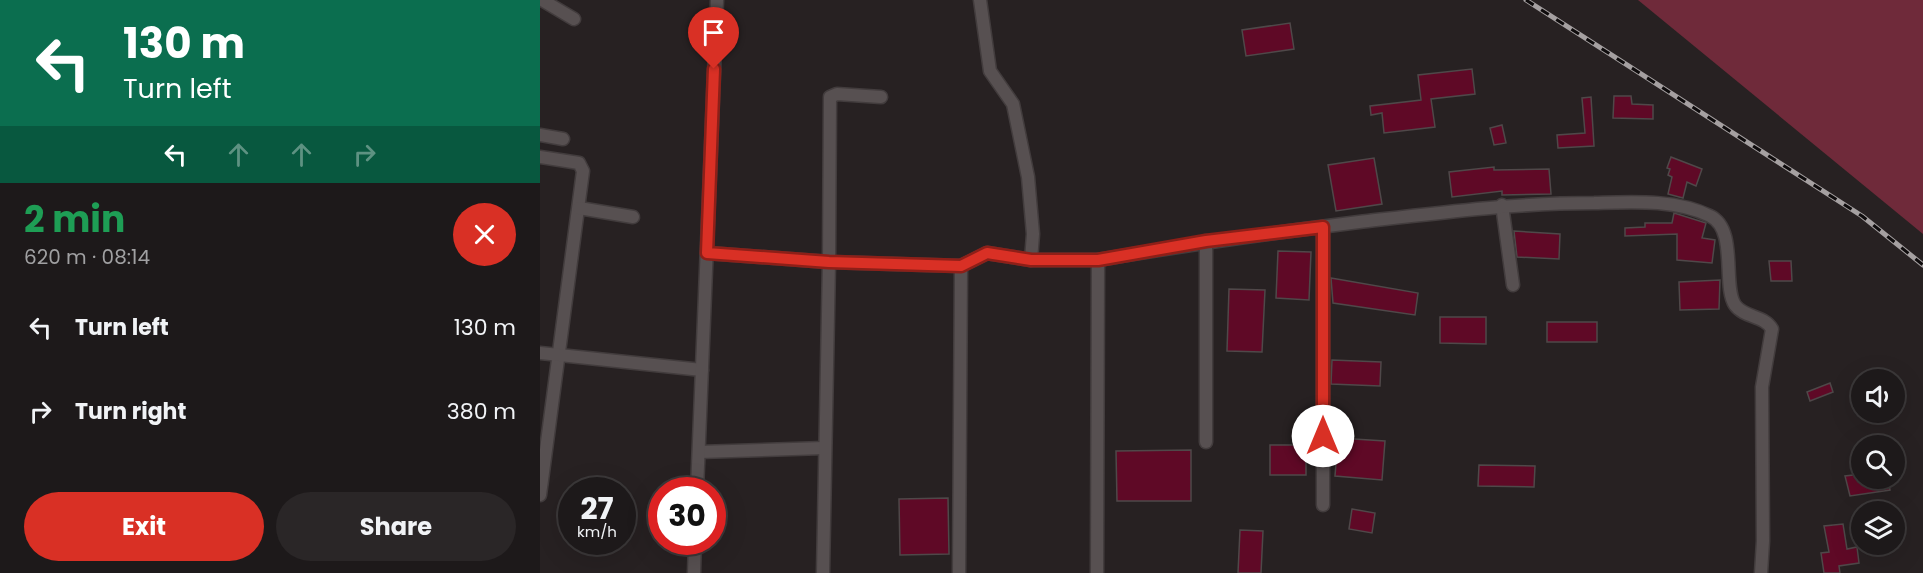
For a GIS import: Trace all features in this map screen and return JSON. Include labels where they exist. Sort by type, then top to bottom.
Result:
[{"type":"street","points":[[542,0],[574,19]]},
{"type":"street","points":[[698,477],[717,0]]},
{"type":"street","points":[[980,0],[990,71],[1013,104],[1028,177],[1033,234],[1031,260]]},
{"type":"street","points":[[823,573],[830,97],[837,94],[881,97]]},
{"type":"street","points":[[540,135],[563,139]]},
{"type":"street","points":[[540,157],[579,164],[583,171],[540,495]]},
{"type":"street","points":[[707,253],[829,262],[961,266],[987,253],[1031,260],[1098,260],[1206,241],[1538,203],[1655,203],[1712,216],[1723,230],[1729,259],[1733,302],[1744,312],[1768,323],[1772,329],[1762,387],[1763,541],[1761,573]]},
{"type":"street","points":[[1502,206],[1513,285]]},
{"type":"street","points":[[579,208],[633,217]]},
{"type":"street","points":[[1323,227],[1323,505]]},
{"type":"street","points":[[1206,241],[1206,442]]},
{"type":"street","points":[[1097,573],[1098,260]]},
{"type":"street","points":[[959,573],[961,266]]},
{"type":"street","points":[[540,352],[702,370]]},
{"type":"street","points":[[699,452],[824,448]]},
{"type":"street","points":[[694,573],[695,555]]},
{"type":"shaded area","points":[[1638,0],[1923,0],[1923,234]]},
{"type":"building","points":[[1290,23],[1294,49],[1246,56],[1242,30]]},
{"type":"building","points":[[1472,69],[1475,94],[1431,99],[1435,127],[1384,133],[1382,113],[1371,115],[1370,106],[1421,100],[1418,75]]},
{"type":"building","points":[[1614,96],[1631,96],[1632,104],[1653,105],[1653,119],[1613,118]]},
{"type":"building","points":[[1591,97],[1594,146],[1558,148],[1557,135],[1585,133],[1582,98]]},
{"type":"building","points":[[1502,125],[1506,143],[1494,145],[1490,128]]},
{"type":"building","points":[[1671,157],[1702,169],[1696,186],[1687,182],[1683,198],[1668,194],[1672,177],[1668,175],[1670,169],[1667,168]]},
{"type":"building","points":[[1374,158],[1382,204],[1336,211],[1328,165]]},
{"type":"building","points":[[1494,167],[1494,170],[1549,169],[1551,194],[1502,195],[1502,191],[1452,197],[1449,172]]},
{"type":"building","points":[[1674,213],[1706,223],[1702,238],[1715,240],[1712,263],[1677,260],[1677,234],[1625,236],[1625,228],[1645,227],[1645,223],[1672,223]]},
{"type":"building","points":[[1514,231],[1560,234],[1559,259],[1517,257]]},
{"type":"building","points":[[1278,251],[1311,252],[1309,300],[1276,298]]},
{"type":"building","points":[[1769,261],[1791,261],[1792,281],[1771,281]]},
{"type":"building","points":[[1331,278],[1418,293],[1415,315],[1333,303]]},
{"type":"building","points":[[1720,280],[1719,309],[1680,310],[1679,282]]},
{"type":"building","points":[[1229,289],[1265,290],[1262,352],[1227,351]]},
{"type":"building","points":[[1440,317],[1486,317],[1486,344],[1440,343]]},
{"type":"building","points":[[1547,322],[1597,322],[1597,342],[1547,342]]},
{"type":"building","points":[[1332,360],[1381,362],[1380,386],[1331,384]]},
{"type":"building","points":[[1830,383],[1833,392],[1810,401],[1807,392]]},
{"type":"building","points":[[1338,438],[1385,441],[1382,480],[1335,476]]},
{"type":"building","points":[[1270,445],[1306,445],[1306,475],[1270,475]]},
{"type":"building","points":[[1191,450],[1191,501],[1117,501],[1116,451]]},
{"type":"building","points":[[1479,465],[1535,466],[1534,487],[1478,486]]},
{"type":"building","points":[[1851,475],[1851,489],[1890,490],[1850,496],[1845,476]]},
{"type":"building","points":[[948,498],[949,554],[900,555],[899,499]]},
{"type":"building","points":[[1352,509],[1375,513],[1372,533],[1349,529]]},
{"type":"building","points":[[1843,524],[1847,549],[1851,548],[1851,555],[1858,555],[1859,563],[1839,566],[1840,573],[1824,573],[1821,553],[1829,552],[1824,526]]},
{"type":"building","points":[[1240,530],[1263,531],[1261,573],[1238,573]]},
{"type":"railway","points":[[1526,0],[1862,216],[1923,265]]},
{"type":"route","points":[[714,69],[707,253],[829,262],[961,266],[987,253],[1031,260],[1098,260],[1206,241],[1323,227],[1323,436]]}]
